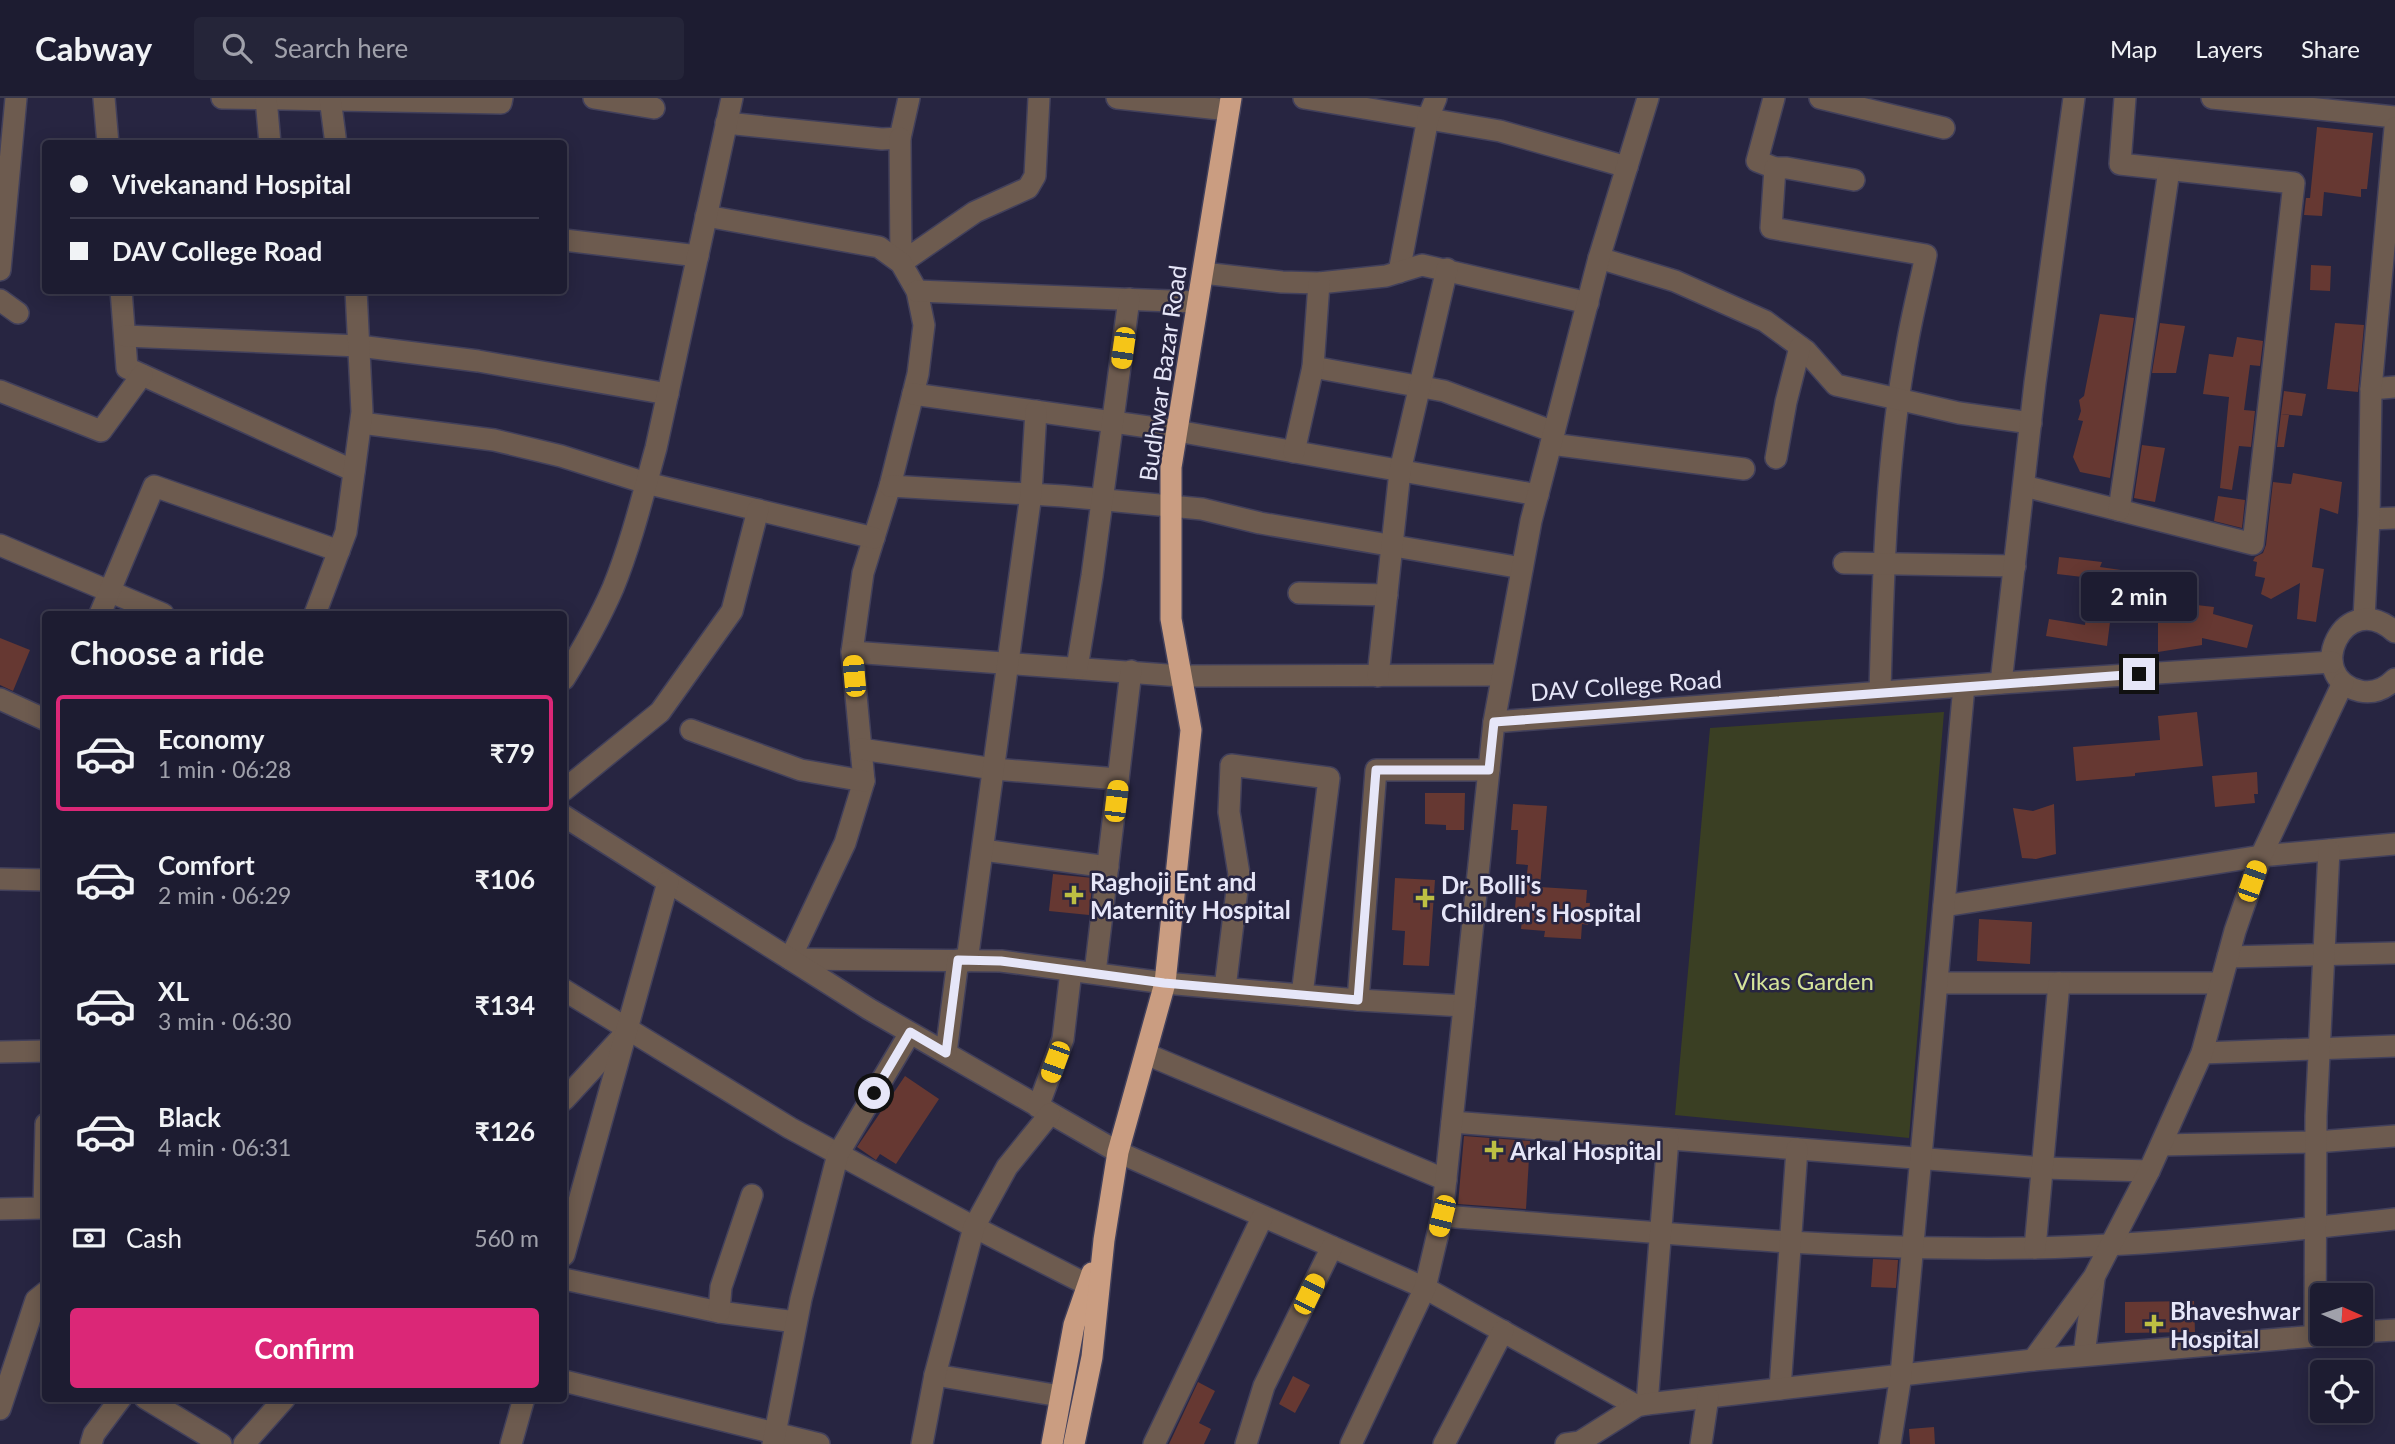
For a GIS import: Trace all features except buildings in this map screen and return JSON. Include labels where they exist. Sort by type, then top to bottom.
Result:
[{"type":"highway","name":"Budhwar Bazar Road","points":[[1104,1240],[1118,1152],[1164,983],[1191,730],[1171,619],[1171,467],[1230,104]]},
{"type":"highway","points":[[1052,1444],[1074,1325],[1104,1240]]},
{"type":"highway","points":[[1074,1444],[1092,1357],[1104,1240]]},
{"type":"street","points":[[0,270],[16,98]]},
{"type":"street","points":[[104,98],[108,140]]},
{"type":"street","points":[[222,98],[501,103],[502,98]]},
{"type":"street","points":[[594,98],[654,108]]},
{"type":"street","points":[[567,673],[584,646],[613,587],[646,483],[732,98]]},
{"type":"street","points":[[901,263],[900,138],[909,98]]},
{"type":"street","points":[[901,263],[975,212],[1028,188],[1035,176],[1040,98]]},
{"type":"street","points":[[1117,98],[1230,104]]},
{"type":"street","points":[[1304,98],[1379,104],[1428,118],[1500,131],[1627,167]]},
{"type":"street","points":[[1399,272],[1428,118],[1436,98]]},
{"type":"street","points":[[1351,1444],[1425,1287],[1442,1216],[1494,722],[1522,568],[1599,258],[1648,98]]},
{"type":"street","points":[[1774,98],[1757,160],[1775,168],[1854,180]]},
{"type":"street","points":[[1820,98],[1944,128]]},
{"type":"street","points":[[2001,683],[2031,424],[2074,98]]},
{"type":"street","points":[[2024,486],[2253,544],[2294,183],[2120,164],[2125,98]]},
{"type":"street","points":[[2212,98],[2395,117]]},
{"type":"street","points":[[266,99],[270,140]]},
{"type":"street","points":[[331,100],[336,140]]},
{"type":"street","points":[[726,123],[882,139],[900,138]]},
{"type":"street","points":[[2364,619],[2371,390],[2395,128]]},
{"type":"street","points":[[1775,168],[1772,228],[1926,255],[1906,345],[1899,399],[1884,564],[1880,692]]},
{"type":"street","points":[[2119,510],[2169,170]]},
{"type":"street","points":[[706,216],[879,247],[901,263],[917,291],[924,325],[918,374],[890,486],[863,573],[852,652],[863,781],[845,843],[790,959]]},
{"type":"street","points":[[567,240],[698,256]]},
{"type":"street","points":[[1599,258],[1675,281],[1765,321],[1800,347],[1836,385],[1959,413],[2031,424]]},
{"type":"street","points":[[1203,273],[1282,282],[1319,283],[1386,276],[1422,265],[1588,303]]},
{"type":"street","points":[[1378,676],[1399,471],[1447,270]]},
{"type":"street","points":[[1294,452],[1313,366],[1319,283]]},
{"type":"street","points":[[917,291],[1197,302]]},
{"type":"street","points":[[121,294],[127,368],[354,471]]},
{"type":"street","points":[[316,611],[346,532],[362,412],[356,294]]},
{"type":"street","points":[[1077,668],[1129,299]]},
{"type":"street","points":[[0,300],[18,313]]},
{"type":"street","points":[[125,336],[359,346],[478,361],[668,394]]},
{"type":"street","points":[[1776,458],[1800,347]]},
{"type":"street","points":[[1313,366],[1444,391],[1553,438],[1744,469]]},
{"type":"street","points":[[0,391],[102,431],[142,375]]},
{"type":"street","points":[[2371,390],[2395,387]]},
{"type":"street","points":[[913,394],[1177,431],[1538,495]]},
{"type":"street","points":[[946,1053],[983,850],[1031,494],[1036,411]]},
{"type":"street","points":[[360,423],[494,440],[561,456],[646,483],[874,538]]},
{"type":"street","points":[[101,611],[153,486],[339,551]]},
{"type":"street","points":[[890,486],[1031,494],[1202,509],[1260,523],[1522,568]]},
{"type":"street","points":[[567,788],[660,712],[732,611],[758,510]]},
{"type":"street","points":[[2369,519],[2395,517]]},
{"type":"street","points":[[0,545],[156,611]]},
{"type":"street","points":[[1844,563],[2015,566]]},
{"type":"street","points":[[1299,593],[1387,595]]},
{"type":"street","points":[[2395,632],[2376,620],[2353,622],[2336,638],[2332,650],[2336,673],[2353,689],[2377,691],[2395,679]]},
{"type":"street","points":[[852,652],[1181,676],[1503,676]]},
{"type":"street","name":"DAV College Road","points":[[1494,722],[2001,683],[2332,662]]},
{"type":"street","points":[[1096,973],[1131,671]]},
{"type":"street","points":[[2033,1360],[2094,1277],[2161,1145],[2202,1054],[2220,983],[2261,856],[2343,682]]},
{"type":"street","points":[[1890,1444],[1901,1375],[1964,686]]},
{"type":"street","points":[[0,699],[42,718]]},
{"type":"street","points":[[691,730],[802,770],[863,781]]},
{"type":"street","points":[[861,749],[994,769],[1118,779]]},
{"type":"street","points":[[1225,988],[1238,874],[1229,812],[1231,765],[1329,778],[1303,995]]},
{"type":"street","points":[[1358,1000],[1376,770],[1489,770]]},
{"type":"street","points":[[567,818],[910,1032],[1118,1152],[1425,1287],[1642,1405]]},
{"type":"street","points":[[1944,906],[2261,856],[2395,844]]},
{"type":"street","points":[[983,850],[1108,867]]},
{"type":"street","points":[[2315,1283],[2319,1049],[2329,850]]},
{"type":"street","points":[[0,879],[42,880]]},
{"type":"street","points":[[567,1244],[668,882]]},
{"type":"street","points":[[2228,957],[2395,953]]},
{"type":"street","points":[[790,959],[1001,961],[1164,983],[1358,1000],[1464,1006]]},
{"type":"street","points":[[922,1444],[936,1375],[974,1227],[1007,1167],[1044,1111],[1063,1039],[1071,971]]},
{"type":"street","points":[[1937,983],[2220,983]]},
{"type":"street","points":[[2035,1248],[2059,983]]},
{"type":"street","points":[[567,992],[626,1031],[790,1128],[1088,1285]]},
{"type":"street","points":[[567,1097],[626,1031]]},
{"type":"street","points":[[774,1439],[796,1322],[838,1154],[910,1032]]},
{"type":"street","points":[[2202,1054],[2395,1046]]},
{"type":"street","points":[[0,1052],[42,1051]]},
{"type":"street","points":[[1146,1054],[1446,1180]]},
{"type":"street","points":[[1452,1122],[2043,1168],[2149,1171]]},
{"type":"street","points":[[2161,1145],[2316,1142],[2395,1136]]},
{"type":"street","points":[[1642,1405],[1668,1139]]},
{"type":"street","points":[[1780,1389],[1797,1149]]},
{"type":"street","points":[[719,1312],[721,1287],[752,1195]]},
{"type":"street","points":[[0,1209],[42,1208]]},
{"type":"street","points":[[1442,1216],[1790,1242],[2035,1248],[2315,1228],[2395,1219]]},
{"type":"street","points":[[1154,1444],[1262,1217]]},
{"type":"street","points":[[1246,1444],[1264,1386],[1332,1247]]},
{"type":"street","points":[[2084,1355],[2094,1277]]},
{"type":"street","points":[[567,1280],[719,1312],[796,1322]]},
{"type":"street","points":[[0,1409],[36,1300],[42,1295]]},
{"type":"street","points":[[2373,1331],[2395,1330]]},
{"type":"street","points":[[1444,1444],[1503,1331]]},
{"type":"street","points":[[1575,1443],[1642,1405],[2033,1360],[2310,1335]]},
{"type":"street","points":[[936,1375],[1060,1396]]},
{"type":"street","points":[[567,1382],[774,1439],[819,1444]]},
{"type":"street","points":[[1700,1444],[1708,1397]]},
{"type":"street","points":[[91,1444],[94,1434],[118,1402]]},
{"type":"street","points":[[152,1402],[221,1444]]},
{"type":"street","points":[[244,1444],[281,1402]]},
{"type":"street","points":[[511,1444],[523,1402]]},
{"type":"green space","name":"Vikas Garden","points":[[1944,712],[1909,1138],[1675,1115],[1710,728]]},
{"type":"place","name":"Raghoji Ent and Maternity Hospital","points":[[1074,895]]},
{"type":"place","name":"Dr. Bolli's Children's Hospital","points":[[1425,898]]},
{"type":"place","name":"Arkal Hospital","points":[[1494,1150]]},
{"type":"place","name":"Bhaveshwar Hospital","points":[[2154,1324]]},
{"type":"route","points":[[874,1093],[910,1032],[946,1053],[958,960],[1001,961],[1164,983],[1358,1000],[1376,770],[1489,770],[1494,722],[2139,674]]}]
